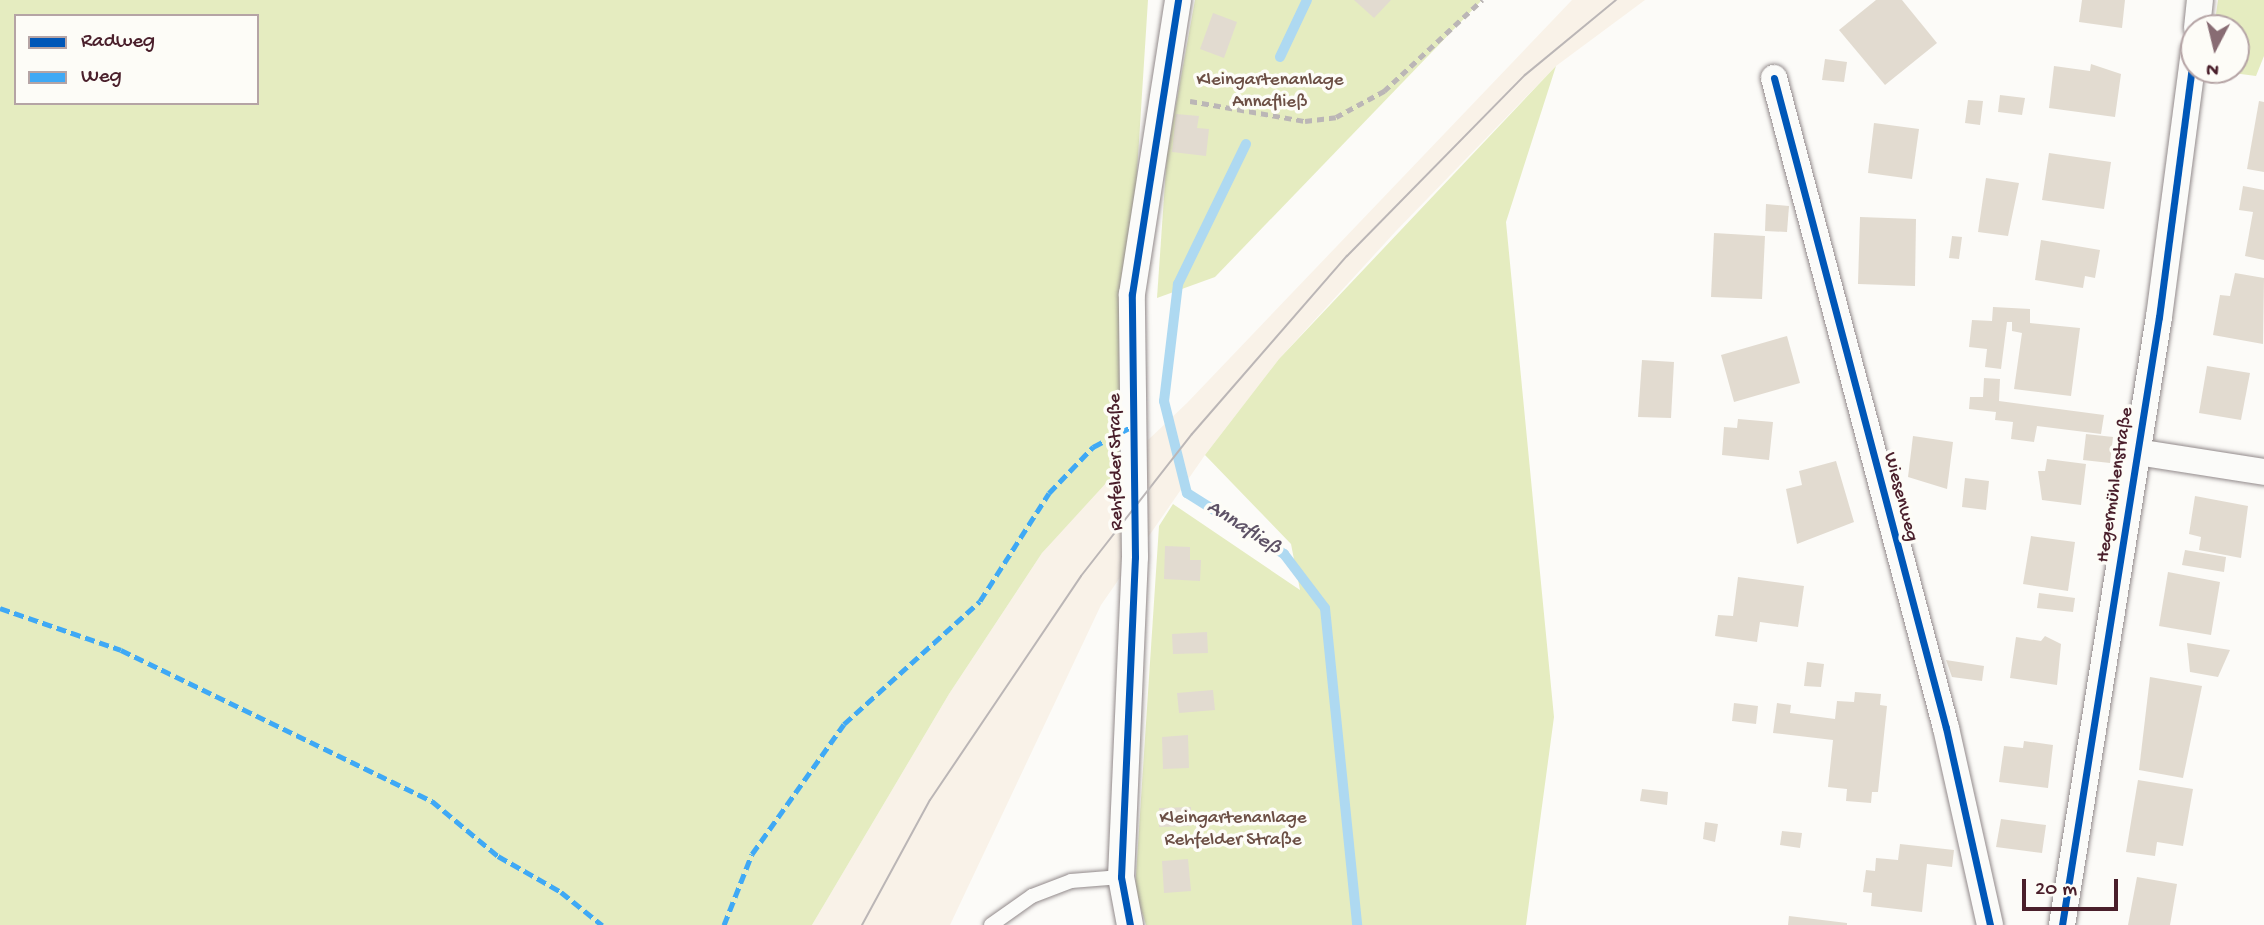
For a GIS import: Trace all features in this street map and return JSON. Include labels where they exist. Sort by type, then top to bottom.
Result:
[{"type":"street","name":"Rehfelder Straße","points":[[1130,925],[1121,877],[1135,557],[1132,294],[1178,0]]},
{"type":"street","name":"Wiesenweg","points":[[1774,78],[1946,728],[1990,925]]},
{"type":"street","name":"Hegermühlenstraße","points":[[2062,925],[2137,452],[2189,84]]},
{"type":"street","points":[[2137,452],[2264,472]]},
{"type":"lane","points":[[991,925],[1032,896],[1071,881],[1121,877]]},
{"type":"path","points":[[1162,96],[1305,121],[1336,117],[1384,91],[1482,0]]},
{"type":"shaded area","points":[[1572,0],[1645,0],[1556,66],[1396,231],[1279,359],[1205,455],[1101,605],[950,925],[812,925],[949,694],[1042,553],[1089,496],[1187,403]]},
{"type":"green space","points":[[0,0],[1148,0],[1118,470],[1042,553],[949,694],[812,925],[0,925]]},
{"type":"green space","name":"Kleingartenanlage Annafließ","points":[[1195,0],[1482,0],[1215,277],[1157,298],[1167,154]]},
{"type":"green space","points":[[2218,0],[2264,0],[2264,56],[2256,76],[2250,75],[2250,14],[2216,14]]},
{"type":"green space","name":"Kleingartenanlage Rehfelder Straße","points":[[1556,66],[1506,222],[1554,717],[1526,925],[1146,925],[1135,890],[1159,526],[1173,504],[1300,590],[1291,544],[1205,455],[1279,359]]},
{"type":"building","points":[[1354,0],[1391,0],[1374,18]]},
{"type":"building","points":[[1876,0],[1902,0],[1937,43],[1885,85],[1839,30]]},
{"type":"building","points":[[2082,0],[2125,0],[2122,28],[2079,22]]},
{"type":"building","points":[[1213,13],[1237,22],[1224,58],[1200,49]]},
{"type":"building","points":[[1825,59],[1847,62],[1844,82],[1822,80]]},
{"type":"building","points":[[2091,64],[2121,74],[2115,117],[2049,108],[2054,66],[2090,71]]},
{"type":"building","points":[[2000,95],[2025,98],[2022,115],[1998,112]]},
{"type":"building","points":[[1968,100],[1983,101],[1980,125],[1965,123]]},
{"type":"building","points":[[2259,101],[2264,102],[2264,172],[2247,169]]},
{"type":"building","points":[[1176,114],[1199,116],[1197,128],[1209,129],[1206,156],[1172,152]]},
{"type":"building","points":[[1874,123],[1919,129],[1912,179],[1868,173]]},
{"type":"building","points":[[2049,153],[2111,162],[2104,209],[2042,200]]},
{"type":"building","points":[[1986,178],[2019,183],[2008,236],[1978,232]]},
{"type":"building","points":[[2243,186],[2264,190],[2264,260],[2245,256],[2253,212],[2239,210]]},
{"type":"building","points":[[1766,204],[1789,206],[1787,232],[1765,231]]},
{"type":"building","points":[[1860,217],[1916,219],[1915,286],[1858,284]]},
{"type":"building","points":[[1714,233],[1765,236],[1762,299],[1711,297]]},
{"type":"building","points":[[1952,236],[1962,237],[1959,259],[1949,258]]},
{"type":"building","points":[[2041,240],[2100,250],[2095,278],[2085,276],[2083,288],[2035,280]]},
{"type":"building","points":[[2235,273],[2264,278],[2263,344],[2213,335],[2220,295],[2230,296]]},
{"type":"building","points":[[1993,307],[2030,309],[2030,323],[2080,328],[2071,396],[2014,389],[2022,333],[2012,331],[2012,322],[2007,322],[2001,369],[1985,367],[1987,349],[1969,347],[1972,320],[1992,321]]},
{"type":"building","points":[[1787,336],[1800,383],[1734,402],[1721,355]]},
{"type":"building","points":[[1642,360],[1674,362],[1671,418],[1638,417]]},
{"type":"building","points":[[2207,366],[2250,373],[2241,420],[2199,413]]},
{"type":"building","points":[[1984,378],[2000,379],[1999,401],[2104,415],[2101,434],[2037,426],[2034,442],[2011,439],[2013,422],[1995,420],[1996,412],[1969,409],[1970,397],[1983,397]]},
{"type":"building","points":[[1738,419],[1773,422],[1769,460],[1722,455],[1724,427],[1737,428]]},
{"type":"building","points":[[2086,434],[2113,437],[2110,463],[2083,460]]},
{"type":"building","points":[[1913,436],[1953,442],[1947,489],[1908,477]]},
{"type":"building","points":[[2047,459],[2086,464],[2081,505],[2042,500],[2038,471],[2045,471]]},
{"type":"building","points":[[1836,461],[1854,522],[1797,544],[1786,489],[1802,485],[1799,471]]},
{"type":"building","points":[[1965,478],[1989,481],[1986,510],[1962,507]]},
{"type":"building","points":[[2195,496],[2248,506],[2241,558],[2199,550],[2201,537],[2189,534]]},
{"type":"building","points":[[2031,536],[2075,542],[2068,591],[2023,584]]},
{"type":"building","points":[[1165,546],[1190,547],[1190,560],[1201,560],[1200,581],[1164,579]]},
{"type":"building","points":[[2185,550],[2226,557],[2224,572],[2182,565]]},
{"type":"building","points":[[2168,572],[2220,582],[2211,635],[2159,626]]},
{"type":"building","points":[[1738,577],[1804,586],[1798,627],[1760,622],[1757,642],[1715,636],[1718,615],[1733,616]]},
{"type":"building","points":[[2039,593],[2075,598],[2073,612],[2037,608]]},
{"type":"building","points":[[1207,632],[1208,653],[1173,654],[1172,634]]},
{"type":"building","points":[[2045,636],[2061,644],[2057,685],[2010,678],[2016,637],[2041,641]]},
{"type":"building","points":[[2187,643],[2230,650],[2218,677],[2190,672]]},
{"type":"building","points":[[1946,660],[1984,666],[1982,681],[1952,677]]},
{"type":"building","points":[[1807,662],[1824,664],[1821,687],[1804,686]]},
{"type":"building","points":[[2150,677],[2202,686],[2183,778],[2139,770]]},
{"type":"building","points":[[1213,690],[1215,710],[1179,713],[1177,693]]},
{"type":"building","points":[[1855,692],[1881,694],[1880,705],[1887,706],[1878,792],[1872,792],[1871,803],[1846,801],[1847,789],[1828,787],[1833,740],[1773,733],[1777,703],[1791,705],[1790,713],[1835,719],[1837,701],[1854,702]]},
{"type":"building","points":[[1734,703],[1758,706],[1756,724],[1732,721]]},
{"type":"building","points":[[1188,735],[1189,768],[1163,769],[1162,737]]},
{"type":"building","points":[[2024,741],[2053,745],[2048,788],[1999,782],[2004,746],[2023,748]]},
{"type":"building","points":[[2138,780],[2193,789],[2183,846],[2157,842],[2155,856],[2126,852]]},
{"type":"building","points":[[1642,789],[1668,792],[1667,805],[1640,801]]},
{"type":"building","points":[[1191,807],[1191,826],[1159,827],[1159,808]]},
{"type":"building","points":[[2001,819],[2046,825],[2042,853],[1996,847]]},
{"type":"building","points":[[1705,822],[1718,824],[1715,842],[1703,839]]},
{"type":"building","points":[[1782,831],[1802,833],[1800,848],[1780,845]]},
{"type":"building","points":[[1900,844],[1954,850],[1952,867],[1927,864],[1922,912],[1871,906],[1872,893],[1863,892],[1866,870],[1875,871],[1876,858],[1898,860]]},
{"type":"building","points":[[1188,859],[1191,891],[1164,893],[1162,861]]},
{"type":"building","points":[[2137,877],[2177,884],[2170,925],[2128,925]]},
{"type":"building","points":[[1789,916],[1847,923],[1847,925],[1788,925]]},
{"type":"waterway","name":"Annafließ","points":[[1280,57],[1307,0]]},
{"type":"waterway","name":"Annafließ","points":[[1246,144],[1178,284],[1164,401],[1187,493],[1284,554],[1325,608],[1357,925]]},
{"type":"tram line","points":[[862,925],[930,800],[1081,576],[1192,434],[1347,256],[1525,75],[1616,0]]},
{"type":"marked path","points":[[724,925],[752,854],[844,724],[980,601],[1049,493],[1093,447],[1131,427]]},
{"type":"marked path","points":[[0,608],[121,650],[432,801],[498,856],[561,892],[602,925]]},
{"type":"cycle path","points":[[1130,925],[1121,877],[1135,557],[1132,294],[1178,0]]},
{"type":"cycle path","points":[[1774,78],[1946,728],[1990,925]]},
{"type":"cycle path","points":[[2062,925],[2159,317],[2190,84]]}]
